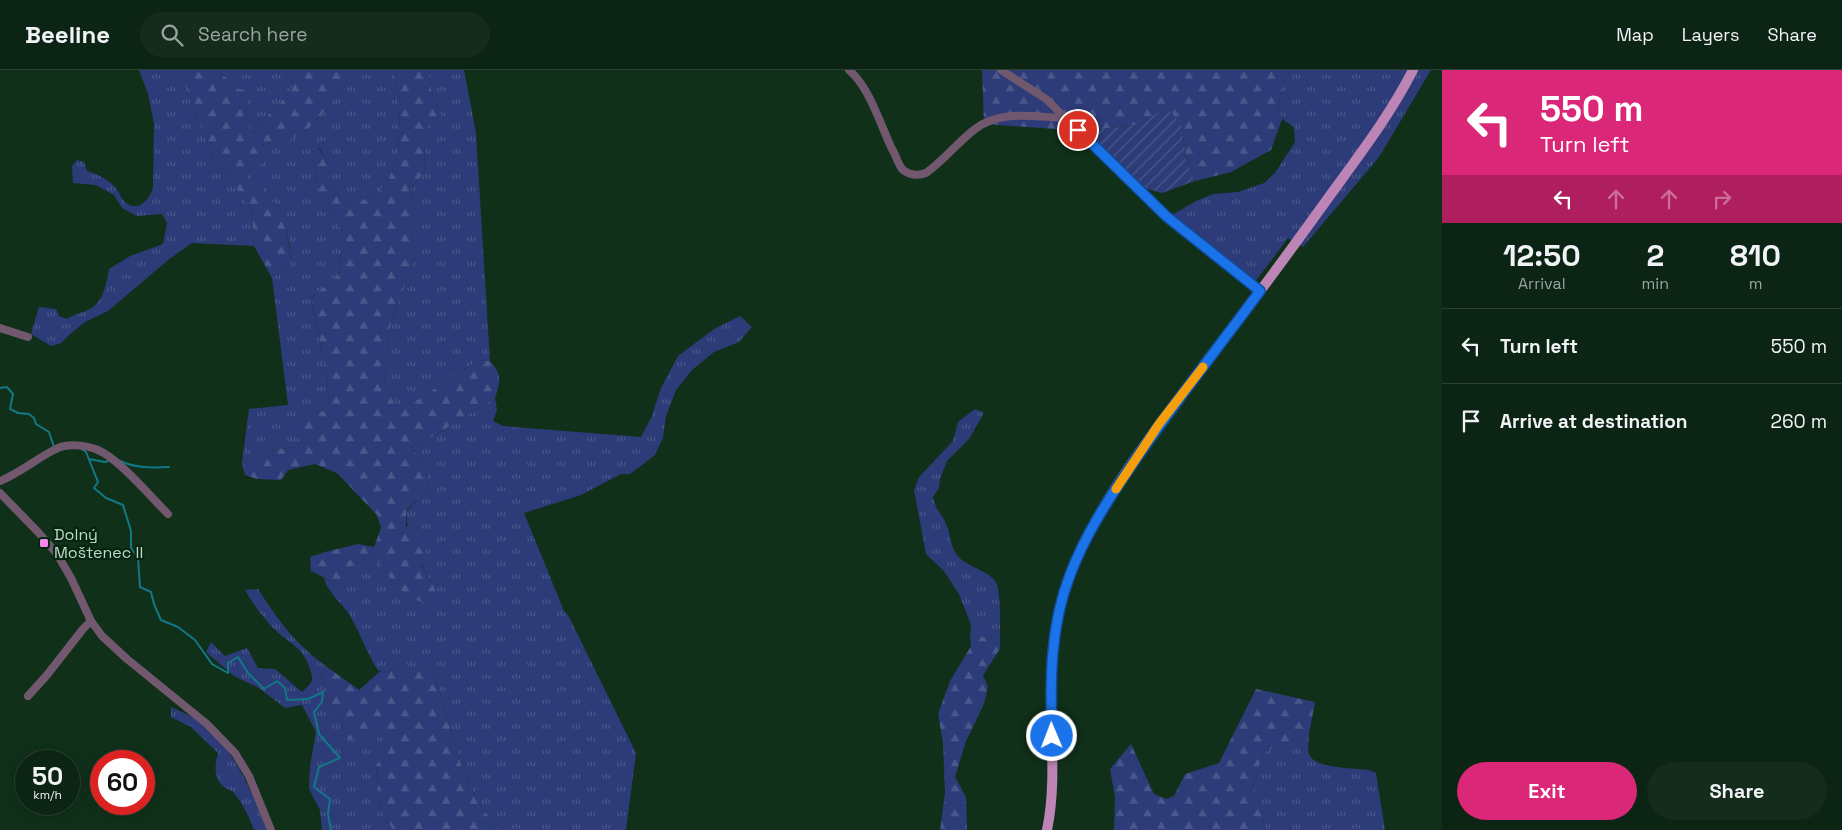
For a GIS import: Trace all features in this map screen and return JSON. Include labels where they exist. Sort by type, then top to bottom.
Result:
[{"type":"main road","points":[[1047,830],[1050,816],[1052,774],[1052,666],[1056,624],[1069,575],[1099,513],[1159,424],[1260,291],[1378,130],[1400,96],[1413,70]]},
{"type":"street","points":[[849,70],[871,100],[902,168],[913,174],[926,174],[976,128],[995,119],[1004,116],[1065,118]]},
{"type":"street","points":[[1001,70],[1046,99],[1166,216],[1260,291]]},
{"type":"street","points":[[0,328],[28,337]]},
{"type":"street","points":[[0,481],[12,476],[57,448],[79,445],[98,450],[111,460],[168,514]]},
{"type":"street","points":[[0,493],[57,554],[71,578],[91,621],[102,636],[120,654],[207,724],[235,753],[248,776],[270,830]]},
{"type":"street","points":[[28,696],[48,675],[91,621]]},
{"type":"green space","points":[[139,70],[181,70],[188,94],[216,166],[232,172],[232,183],[251,208],[254,246],[192,243],[168,260],[108,311],[85,322],[61,343],[51,346],[31,334],[39,307],[56,309],[59,316],[67,319],[90,309],[95,306],[101,297],[109,269],[130,256],[163,244],[167,223],[162,214],[137,216],[122,208],[114,195],[96,185],[73,183],[72,166],[77,160],[84,162],[87,171],[111,183],[123,200],[130,205],[139,206],[149,197],[153,188],[154,124],[148,94]]},
{"type":"green space","points":[[181,70],[218,70],[238,89],[247,90],[247,106],[243,120],[255,133],[260,123],[277,107],[294,85],[285,70],[354,70],[325,111],[308,129],[285,143],[270,143],[261,146],[266,157],[264,163],[246,172],[247,180],[265,186],[269,198],[281,214],[287,232],[290,265],[272,278],[254,246],[251,208],[232,183],[232,172],[216,166],[188,94]]},
{"type":"green space","points":[[218,70],[285,70],[294,85],[277,107],[260,123],[255,133],[243,120],[247,106],[238,89]]},
{"type":"green space","points":[[354,70],[395,70],[400,106],[398,155],[386,186],[350,208],[335,192],[327,160],[319,148],[312,154],[320,195],[328,204],[345,239],[338,275],[311,298],[330,402],[322,412],[304,411],[297,421],[297,447],[260,452],[247,458],[242,463],[249,409],[288,405],[272,278],[290,265],[288,236],[278,209],[264,192],[247,180],[246,172],[261,146],[270,143],[285,143],[308,129],[325,111]]},
{"type":"green space","points":[[395,70],[428,70],[433,98],[441,115],[427,128],[424,140],[425,171],[411,189],[415,215],[415,258],[391,323],[384,380],[397,413],[479,360],[490,361],[499,375],[495,398],[434,436],[412,446],[426,471],[429,488],[406,510],[406,526],[420,533],[427,555],[422,566],[435,589],[437,607],[407,597],[389,577],[373,554],[343,572],[343,579],[335,583],[311,571],[310,557],[358,544],[374,547],[381,528],[377,515],[337,473],[315,464],[288,470],[281,480],[257,479],[245,475],[242,463],[247,458],[260,452],[297,447],[297,421],[304,411],[322,412],[330,402],[311,298],[338,275],[345,239],[328,204],[320,195],[312,154],[318,148],[327,160],[335,192],[350,208],[386,186],[398,155],[400,106]]},
{"type":"green space","points":[[428,70],[464,70],[476,133],[490,361],[479,360],[397,414],[384,380],[391,323],[415,258],[415,215],[411,189],[425,171],[424,140],[427,127],[441,115],[433,98]]},
{"type":"green space","points":[[982,70],[1289,70],[1278,105],[1282,119],[1271,150],[1231,172],[1195,181],[1186,159],[1182,126],[1138,125],[1084,131],[984,124]]},
{"type":"green space","points":[[1289,70],[1431,70],[1379,157],[1303,247],[1288,238],[1255,282],[1172,215],[1196,201],[1213,194],[1238,192],[1264,183],[1275,173],[1295,142],[1294,127],[1282,119],[1278,105]]},
{"type":"green space","points":[[1167,107],[1182,126],[1186,159],[1195,181],[1162,193],[1143,188],[1084,131],[1138,125]]},
{"type":"green space","points":[[740,316],[752,327],[739,342],[714,352],[692,370],[676,390],[666,416],[663,438],[655,455],[630,474],[621,474],[581,495],[524,513],[564,611],[569,617],[636,753],[626,830],[500,830],[478,803],[461,764],[433,671],[405,674],[394,669],[384,672],[379,671],[370,657],[351,617],[329,590],[324,578],[335,583],[343,572],[373,554],[389,577],[407,597],[435,589],[416,552],[407,521],[406,511],[429,488],[426,471],[412,446],[434,436],[495,398],[497,410],[493,421],[503,426],[641,437],[651,418],[661,388],[678,356],[714,329]]},
{"type":"green space","points":[[975,409],[984,413],[969,439],[947,461],[940,479],[939,488],[933,497],[956,553],[965,562],[989,575],[997,585],[1000,606],[1000,634],[970,639],[971,625],[959,594],[944,571],[926,554],[914,490],[919,477],[953,441],[958,422]]},
{"type":"green space","points":[[258,589],[299,643],[330,669],[320,675],[329,701],[340,717],[346,738],[360,730],[381,736],[390,750],[376,766],[380,809],[393,830],[322,830],[320,810],[309,789],[310,766],[316,732],[302,705],[285,708],[259,688],[234,676],[206,652],[211,642],[225,656],[247,648],[258,668],[275,669],[302,692],[309,685],[312,675],[303,654],[271,626],[245,590]]},
{"type":"green space","points":[[1000,634],[1000,649],[983,675],[988,687],[984,704],[966,741],[955,777],[966,797],[967,830],[940,830],[945,793],[943,743],[938,714],[950,681],[971,646],[970,639]]},
{"type":"green space","points":[[415,667],[433,671],[461,764],[478,803],[500,830],[393,830],[380,809],[376,765],[390,750],[381,736],[361,731],[361,737],[353,740],[346,738],[340,717],[329,701],[320,675],[330,669],[359,690],[379,672],[394,669],[405,674]]},
{"type":"green space","points":[[1256,689],[1315,702],[1309,734],[1264,752],[1253,784],[1266,830],[1114,830],[1115,797],[1110,769],[1131,744],[1154,794],[1166,799],[1174,796],[1185,774],[1219,763]]},
{"type":"green space","points":[[171,707],[202,723],[224,746],[241,772],[267,830],[254,830],[240,801],[233,792],[220,783],[216,775],[218,753],[191,727],[171,717]]},
{"type":"green space","points":[[1309,734],[1308,747],[1312,759],[1326,765],[1369,770],[1376,773],[1385,830],[1266,830],[1253,784],[1264,752]]},
{"type":"waterway","points":[[0,388],[7,387],[13,394],[10,409],[18,413],[29,414],[34,418],[36,424],[49,432],[54,447]]},
{"type":"waterway","points":[[82,449],[86,452],[98,482],[94,488],[106,498],[123,505],[131,531],[131,548],[138,558],[140,587],[151,592],[161,620],[178,627],[195,640],[212,664],[228,673],[228,663],[238,657],[248,673],[264,689],[277,681],[285,688],[287,700],[308,699],[323,692],[322,702],[314,712],[319,734],[340,758],[319,767],[314,787],[330,799],[328,814],[331,830]]},
{"type":"waterway","points":[[89,459],[105,462],[111,460]]},
{"type":"waterway","points":[[120,461],[144,467],[169,467]]},
{"type":"slow traffic","points":[[1116,489],[1159,424],[1203,367]]},
{"type":"place","name":"Dolný Moštenec II","points":[[44,543]]},
{"type":"route","points":[[1052,736],[1052,666],[1056,624],[1069,575],[1099,513],[1109,498],[1159,424],[1260,291],[1166,216],[1078,130]]}]
